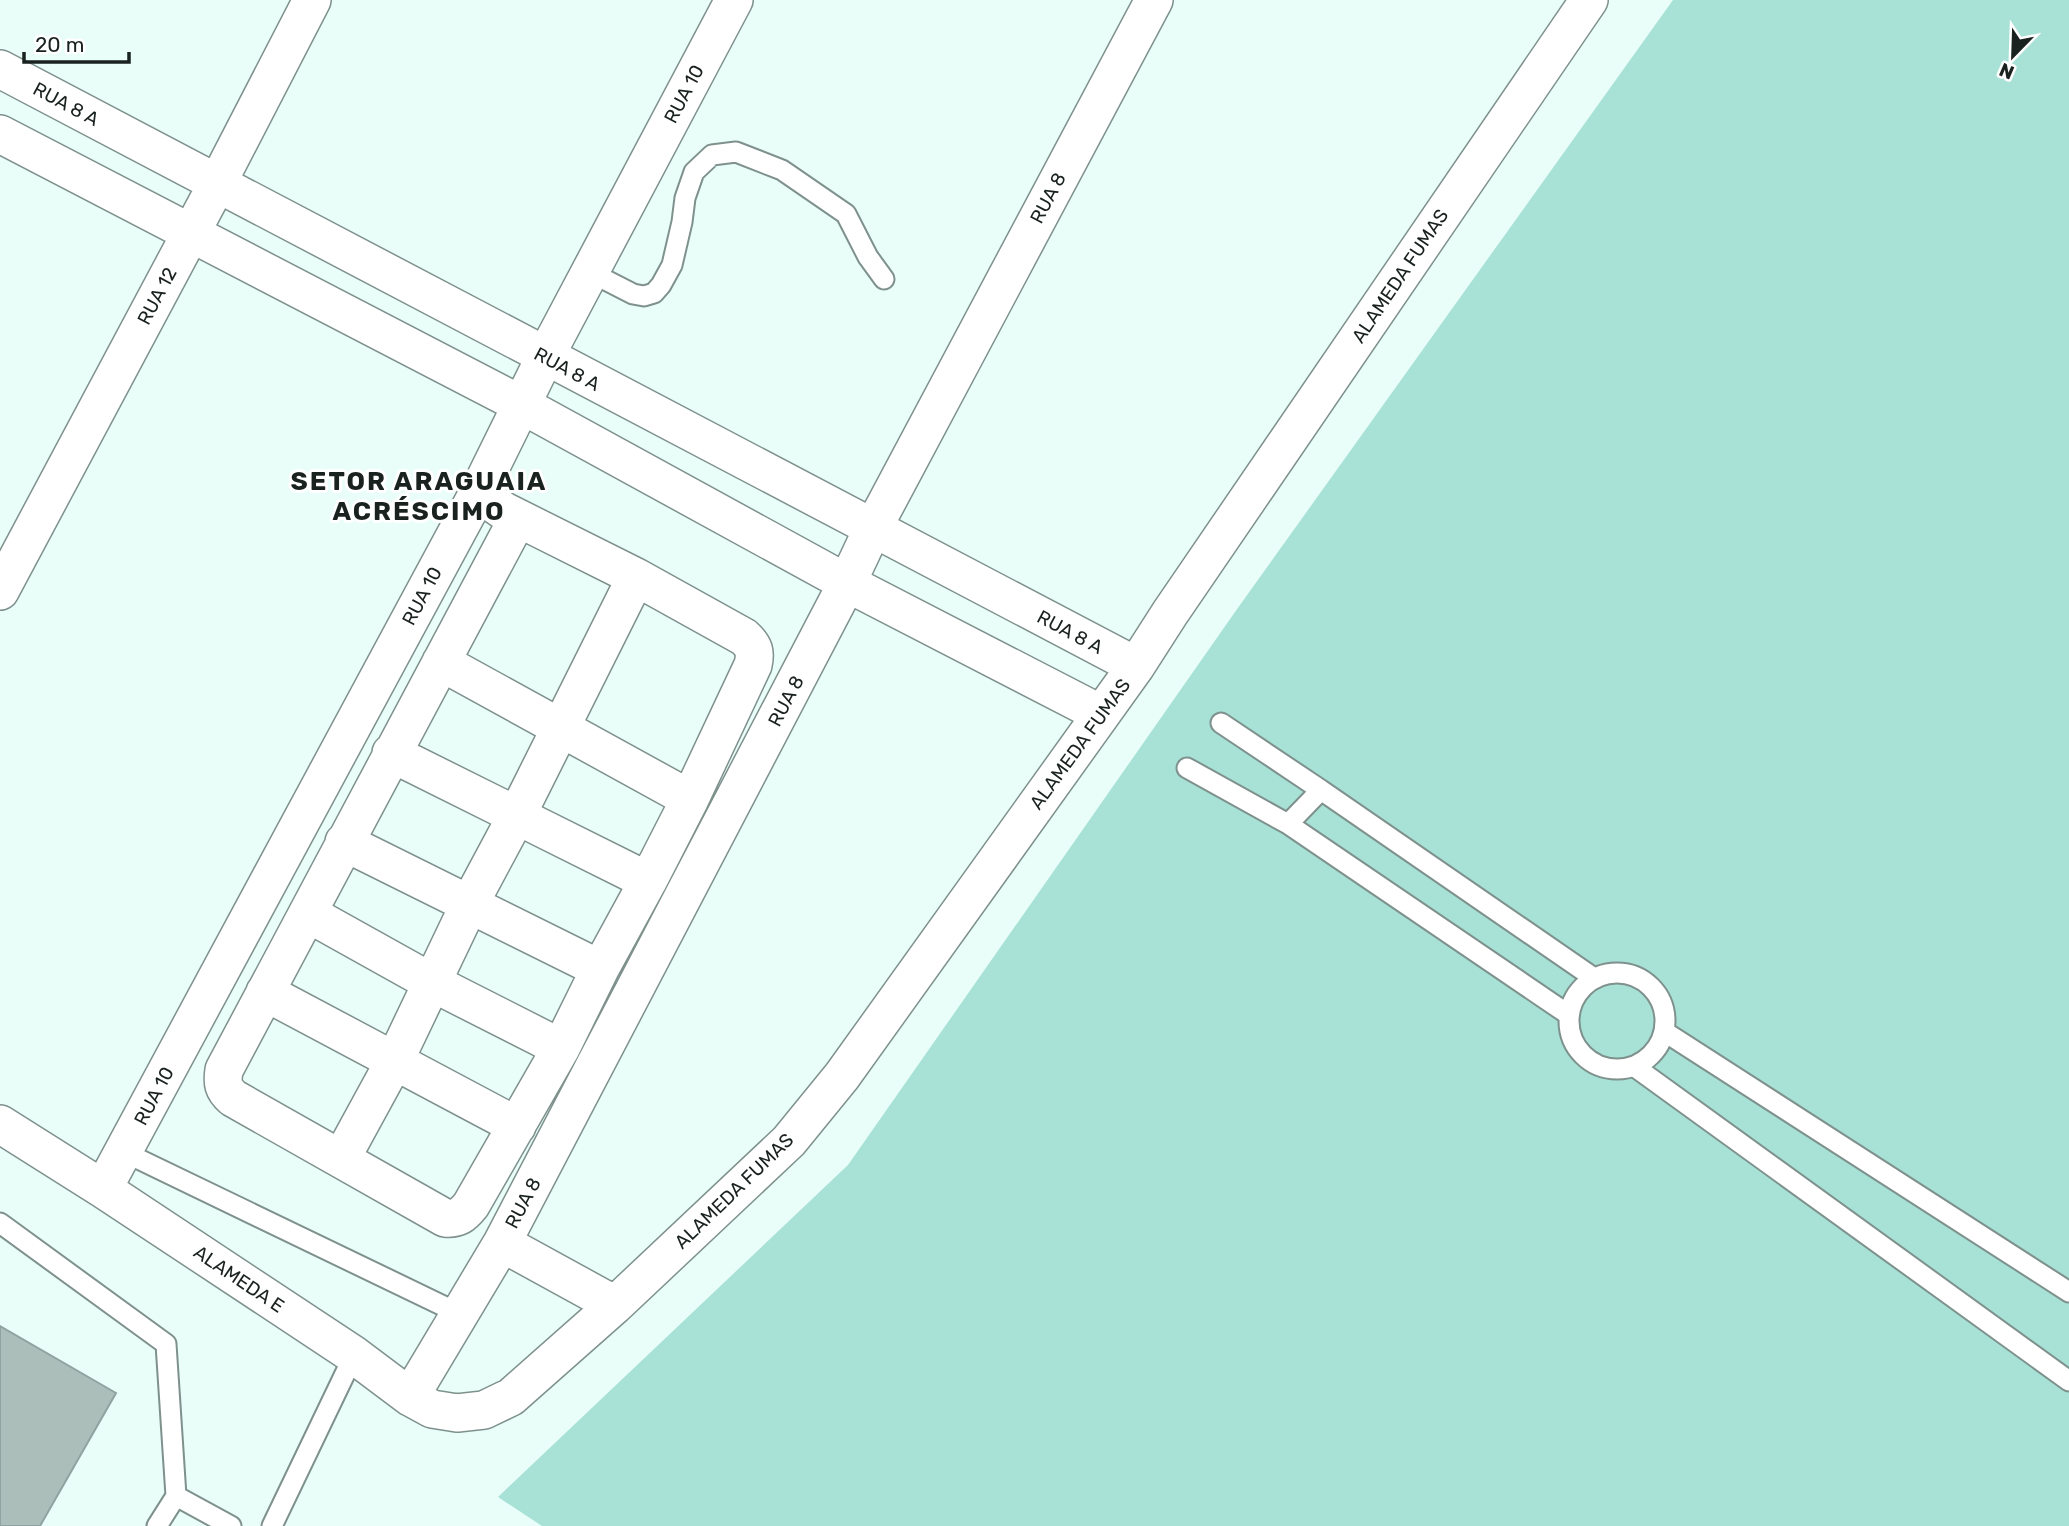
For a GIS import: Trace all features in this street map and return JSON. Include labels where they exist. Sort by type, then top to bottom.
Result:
[{"type":"street","name":"RUA 12","points":[[0,591],[312,0]]},
{"type":"street","name":"RUA 10","points":[[103,1189],[478,492],[545,357],[734,0]]},
{"type":"street","name":"RUA 8","points":[[410,1397],[502,1243],[847,583],[873,528],[1154,0]]},
{"type":"street","name":"ALAMEDA FUMAS","points":[[484,1410],[511,1397],[615,1305],[789,1142],[842,1076],[1136,666],[1589,0]]},
{"type":"street","name":"RUA 8 A","points":[[0,69],[1136,666]]},
{"type":"street","points":[[0,134],[522,405],[847,583],[1101,714]]},
{"type":"street","points":[[478,492],[518,518],[636,577],[744,637],[752,644],[755,654],[753,664],[690,799],[561,1048],[471,1205],[464,1214],[455,1219],[435,1214],[233,1098],[225,1091],[222,1080],[224,1070],[309,914],[344,842],[518,518]]},
{"type":"street","points":[[341,1159],[395,1060],[470,903],[562,727],[636,577]]},
{"type":"street","points":[[441,662],[690,799]]},
{"type":"street","points":[[391,753],[649,881]]},
{"type":"street","points":[[344,842],[600,969]]},
{"type":"street","points":[[309,914],[431,982],[561,1048]]},
{"type":"street","points":[[265,992],[517,1126]]},
{"type":"street","name":"ALAMEDA E","points":[[0,1124],[354,1355],[410,1397],[432,1409],[457,1413],[484,1410]]},
{"type":"street","points":[[502,1243],[615,1305]]},
{"type":"lane","points":[[590,272],[634,294],[644,296],[654,293],[662,285],[672,265],[685,198],[694,172],[712,155],[736,152],[782,170],[846,214],[868,257],[884,279]]},
{"type":"lane","points":[[1221,723],[1594,978]]},
{"type":"lane","points":[[1187,768],[1288,824],[1569,1015]]},
{"type":"lane","points":[[1288,824],[1321,790]]},
{"type":"lane","points":[[1624,973],[1639,978],[1652,987],[1661,1000],[1665,1032],[1658,1047],[1648,1058],[1635,1066],[1618,1070],[1602,1067],[1587,1059],[1576,1047],[1570,1031],[1569,1015],[1577,994],[1594,978],[1624,973]]},
{"type":"lane","points":[[1665,1032],[2069,1292]]},
{"type":"lane","points":[[1635,1066],[2069,1381]]},
{"type":"lane","points":[[124,1152],[460,1314]]},
{"type":"lane","points":[[0,1223],[166,1345],[176,1496],[157,1526]]},
{"type":"lane","points":[[272,1526],[354,1355]]},
{"type":"lane","points":[[176,1496],[232,1526]]},
{"type":"green space","points":[[1673,0],[2069,0],[2069,1526],[542,1526],[498,1497],[848,1165],[1235,612]]},
{"type":"building","points":[[0,1326],[116,1393],[40,1526],[0,1526]]},
{"type":"district","name":"SETOR ARAGUAIA ACRÉSCIMO","points":[[419,496]]}]
